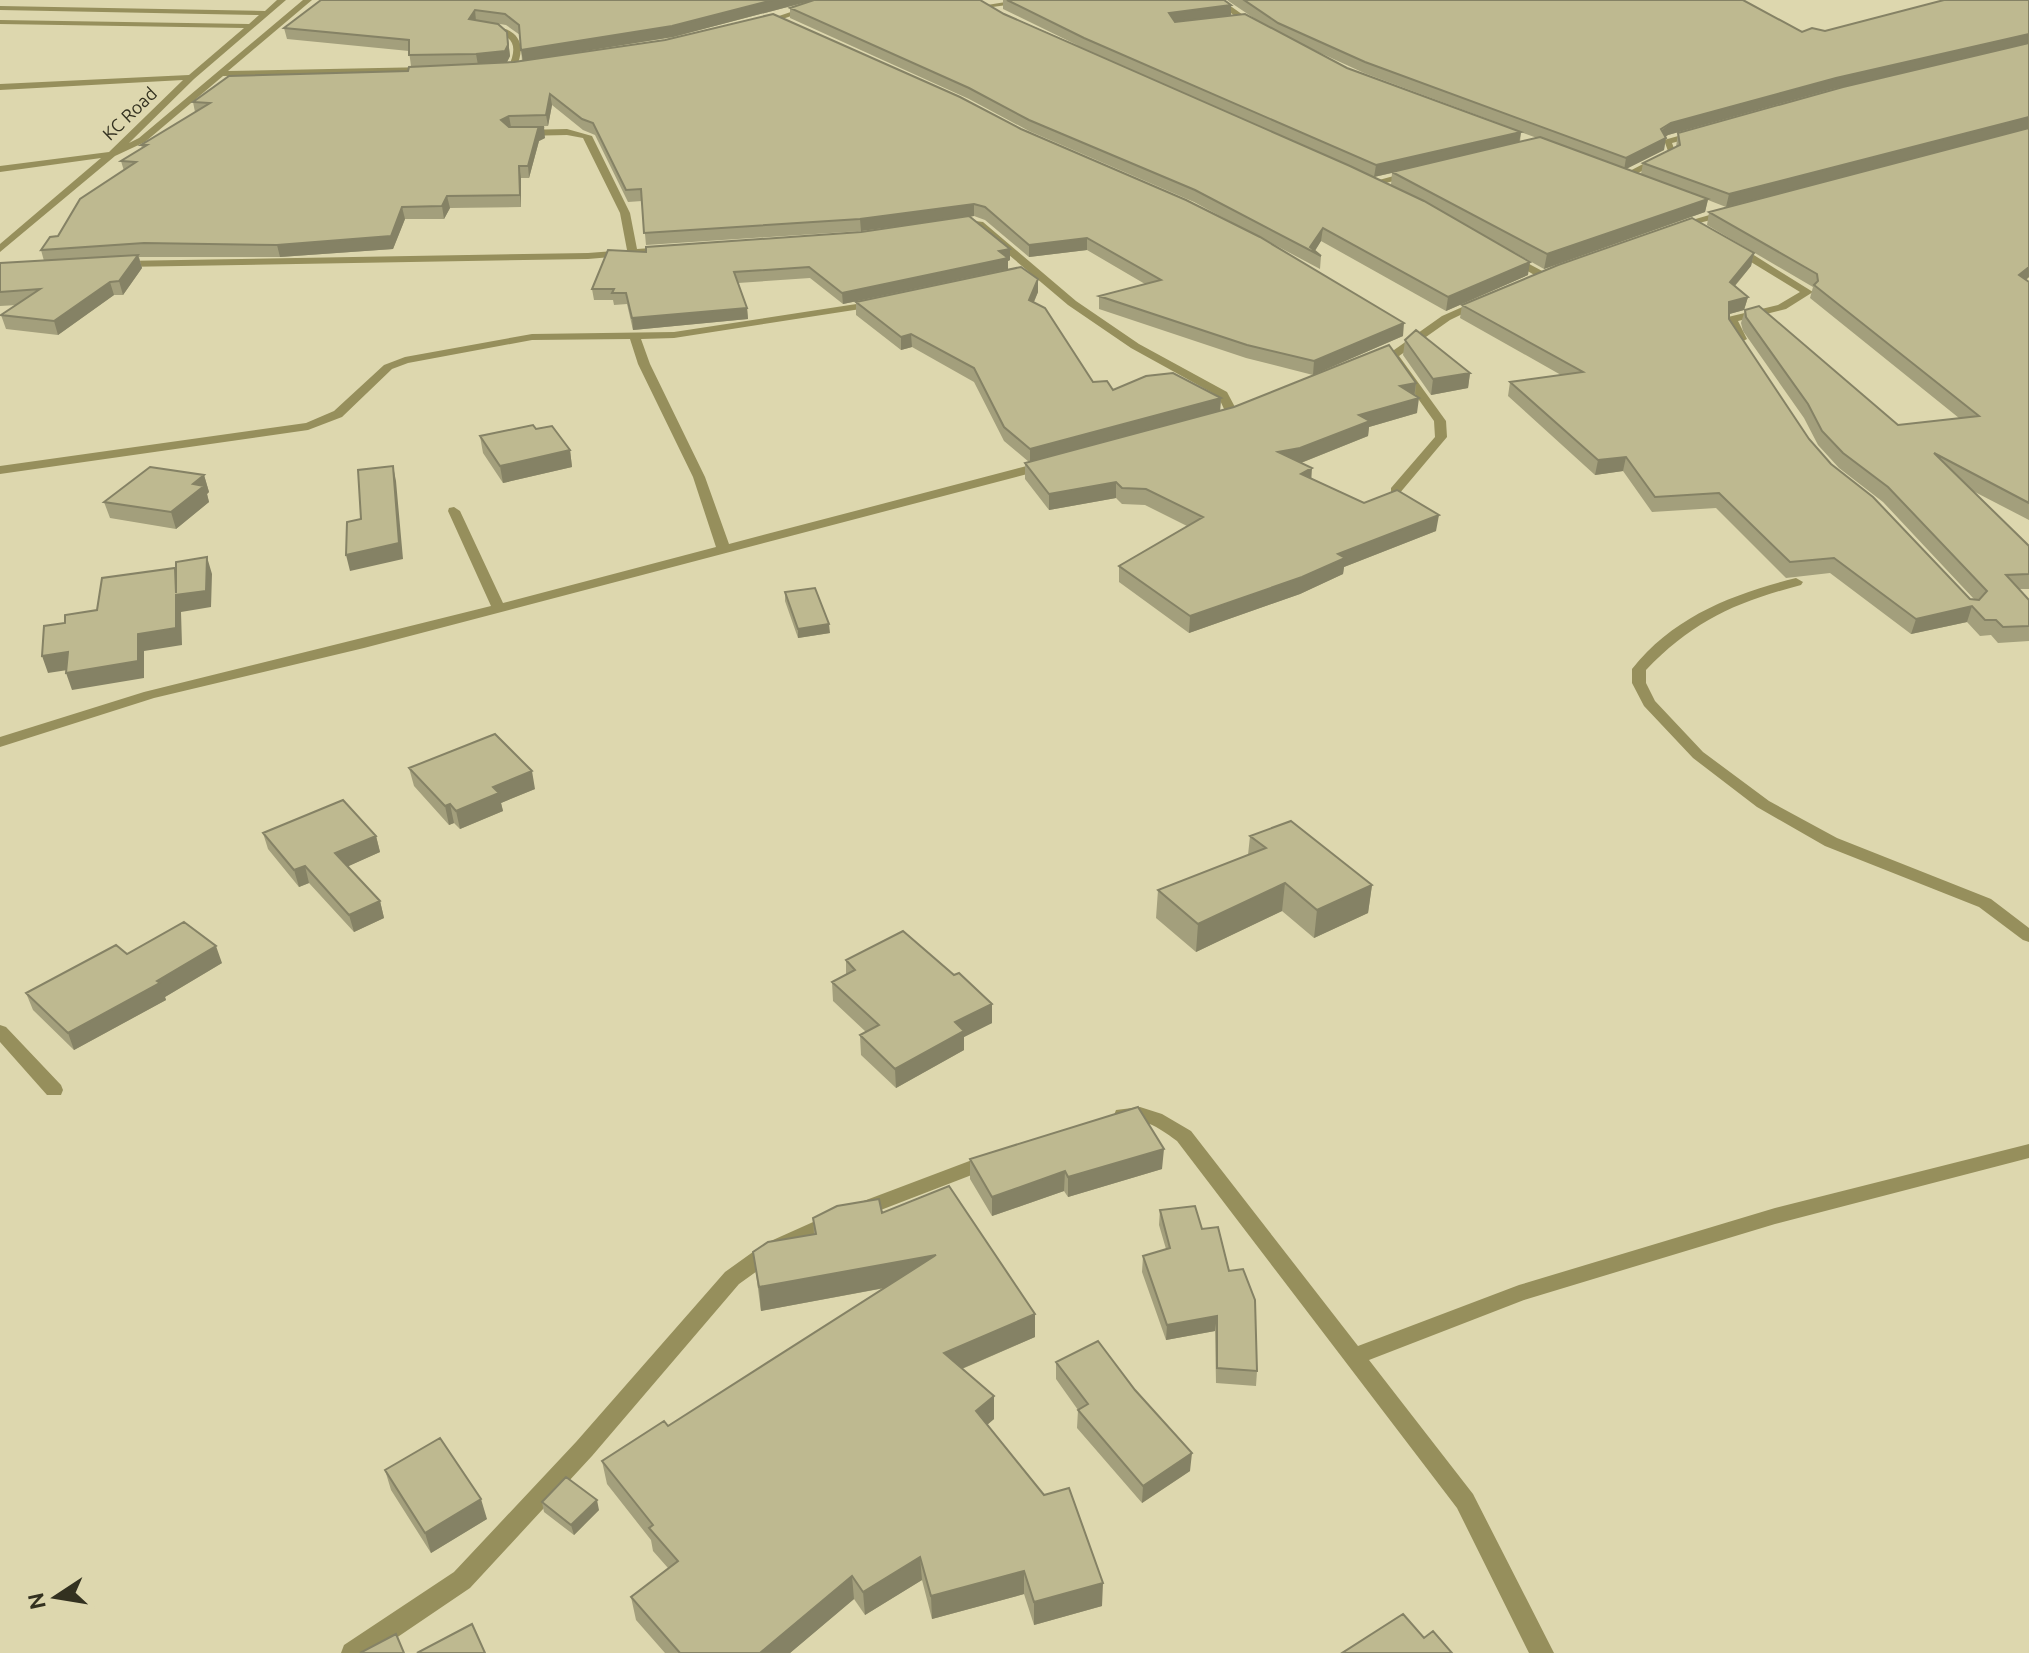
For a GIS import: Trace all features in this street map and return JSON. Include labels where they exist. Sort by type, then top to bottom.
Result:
[{"type":"street","name":"KC Road","points":[[0,249],[112,154],[191,77],[282,0]]},
{"type":"street","points":[[0,169],[112,154],[142,140],[308,0]]},
{"type":"street","points":[[747,27],[834,0]]},
{"type":"street","points":[[982,3],[1039,0]]},
{"type":"street","points":[[1217,0],[1264,32]]},
{"type":"street","points":[[982,3],[1001,16]]},
{"type":"street","points":[[0,8],[266,13]]},
{"type":"street","points":[[775,18],[788,25]]},
{"type":"street","points":[[1232,22],[1246,20]]},
{"type":"street","points":[[0,22],[250,26]]},
{"type":"street","points":[[476,26],[510,33],[516,40],[517,57],[512,68]]},
{"type":"street","points":[[210,60],[239,60]]},
{"type":"street","points":[[501,69],[527,67]]},
{"type":"street","points":[[223,74],[439,69]]},
{"type":"street","points":[[0,87],[191,77]]},
{"type":"street","points":[[1627,175],[1673,152],[1667,142],[1713,129]]},
{"type":"street","points":[[511,133],[567,132],[587,136],[625,213],[633,252]]},
{"type":"street","points":[[1387,190],[1368,180],[1430,170]]},
{"type":"street","points":[[1613,171],[1642,181]]},
{"type":"street","points":[[1701,204],[1725,214]]},
{"type":"street","points":[[1659,232],[1740,210]]},
{"type":"street","points":[[942,224],[970,221],[979,224],[1072,303],[1135,346],[1223,394],[1229,401],[1228,416]]},
{"type":"street","points":[[1688,222],[1710,233]]},
{"type":"street","points":[[1723,241],[1808,292],[1782,307],[1732,319],[1735,332],[1751,354]]},
{"type":"street","points":[[101,266],[588,256],[678,249]]},
{"type":"street","points":[[1504,253],[1548,272],[1529,281]]},
{"type":"street","points":[[1019,273],[1033,270]]},
{"type":"street","points":[[1386,353],[1487,299]]},
{"type":"street","points":[[0,470],[308,426],[338,414],[388,367],[405,360],[532,337],[635,337],[774,322],[889,302]]},
{"type":"street","points":[[1406,327],[1420,335]]},
{"type":"street","points":[[635,337],[640,361],[664,402],[713,505],[724,551]]},
{"type":"street","points":[[1395,491],[1441,437],[1440,421],[1420,388],[1395,362],[1393,355],[1399,348]]},
{"type":"street","points":[[1197,427],[1241,410]]},
{"type":"street","points":[[0,742],[149,695],[499,609],[935,492],[1064,461]]},
{"type":"street","points":[[454,511],[499,609]]},
{"type":"street","points":[[1796,582],[1728,601],[1682,626],[1639,669],[1643,694],[1698,755],[1800,828],[1985,903],[2029,936]]},
{"type":"street","points":[[0,1031],[54,1090]]},
{"type":"street","points":[[1096,1123],[1134,1112],[1162,1121],[1184,1136],[1465,1501],[1542,1653]]},
{"type":"street","points":[[1354,1356],[1561,1280],[1775,1216],[2029,1151]]},
{"type":"street","points":[[353,1653],[462,1580],[584,1449],[732,1278],[771,1250],[829,1222],[1012,1153]]},
{"type":"building","points":[[321,0],[773,0],[672,26],[521,50],[519,25],[505,14],[475,10],[469,19],[498,24],[507,32],[505,51],[409,55],[409,40],[284,28]]},
{"type":"building","points":[[814,0],[980,0],[1004,14],[1424,201],[1530,262],[1448,297],[1323,228],[1310,247],[1321,256],[1195,190],[1029,120],[969,88],[790,8]]},
{"type":"building","points":[[1007,0],[1224,0],[1231,5],[1169,13],[1175,22],[1245,14],[1347,68],[1521,132],[1376,165],[1084,38]]},
{"type":"building","points":[[1244,0],[1743,0],[1802,32],[1812,28],[1825,31],[1944,0],[2029,0],[2029,34],[1836,78],[1671,123],[1661,129],[1666,138],[1626,158],[1365,62],[1278,23]]},
{"type":"building","points":[[773,14],[960,97],[1021,129],[1186,200],[1260,237],[1404,323],[1314,361],[1247,345],[1099,296],[1161,280],[1087,238],[1029,245],[985,207],[974,204],[860,219],[644,233],[641,189],[626,190],[593,123],[582,119],[550,94],[546,115],[509,116],[501,120],[509,127],[544,127],[538,129],[528,166],[519,166],[520,195],[447,196],[442,206],[402,207],[391,236],[277,245],[144,243],[41,250],[50,237],[58,236],[80,199],[136,162],[121,161],[147,145],[141,145],[210,103],[193,102],[229,76],[408,71],[409,67],[514,62],[665,40]]},
{"type":"building","points":[[2029,43],[2029,117],[1729,194],[1643,163],[1680,145],[1678,133],[1843,87]]},
{"type":"building","points":[[2029,128],[2029,267],[2019,275],[2029,282],[2029,503],[1934,453],[2029,546],[2029,574],[2006,575],[2029,600],[2029,626],[2003,627],[1996,620],[1985,620],[1972,606],[1916,619],[1834,558],[1790,562],[1719,493],[1655,497],[1626,457],[1598,460],[1510,382],[1583,372],[1462,305],[1558,265],[1692,218],[1754,253],[1730,282],[1748,297],[1729,302],[1729,319],[1809,439],[1831,464],[1873,497],[1970,599],[1979,600],[1987,591],[1888,487],[1843,453],[1822,431],[1808,404],[1746,317],[1745,310],[1759,306],[1898,425],[1979,416],[1814,285],[1818,281],[1817,274],[1709,212]]},
{"type":"building","points":[[1540,137],[1708,199],[1547,254],[1392,172]]},
{"type":"building","points":[[969,216],[1010,249],[999,251],[1008,258],[842,293],[809,267],[734,272],[747,308],[632,318],[626,293],[612,293],[614,289],[592,289],[608,250],[646,252],[646,247],[861,232]]},
{"type":"building","points":[[138,255],[119,281],[110,282],[54,321],[1,315],[40,289],[0,292],[0,263]]},
{"type":"building","points":[[1021,267],[1038,279],[1029,300],[1045,308],[1093,382],[1107,381],[1113,390],[1146,376],[1173,373],[1221,398],[1030,449],[1004,427],[974,368],[911,334],[901,337],[856,302]]},
{"type":"building","points":[[1416,330],[1470,373],[1433,379],[1405,340]]},
{"type":"building","points":[[1389,345],[1416,383],[1400,386],[1419,398],[1359,415],[1370,421],[1300,448],[1278,452],[1312,468],[1301,474],[1364,503],[1397,490],[1439,515],[1338,554],[1345,558],[1302,577],[1190,616],[1119,566],[1203,517],[1146,489],[1122,488],[1116,482],[1049,494],[1025,463],[1234,407]]},
{"type":"building","points":[[533,425],[536,429],[552,426],[570,450],[500,466],[480,436]]},
{"type":"building","points":[[393,466],[399,543],[346,555],[347,522],[361,519],[358,470]]},
{"type":"building","points":[[150,467],[204,475],[193,484],[204,486],[171,512],[104,502]]},
{"type":"building","points":[[207,557],[206,591],[176,595],[176,628],[138,634],[138,661],[66,673],[68,652],[42,656],[44,626],[65,623],[65,615],[97,610],[102,578],[175,568],[176,593],[176,562]]},
{"type":"building","points":[[815,588],[829,624],[798,629],[785,592]]},
{"type":"building","points":[[495,734],[532,771],[493,787],[499,793],[456,811],[450,804],[445,806],[409,768]]},
{"type":"building","points":[[343,800],[376,836],[335,853],[380,901],[349,915],[305,866],[294,870],[263,833]]},
{"type":"building","points":[[1291,821],[1372,885],[1317,910],[1285,883],[1198,924],[1158,890],[1266,848],[1250,836]]},
{"type":"building","points":[[184,922],[216,946],[157,981],[160,983],[68,1033],[26,993],[116,945],[127,954]]},
{"type":"building","points":[[903,931],[954,975],[959,973],[992,1004],[955,1022],[964,1031],[895,1069],[860,1035],[879,1025],[832,982],[855,970],[846,960]]},
{"type":"building","points":[[1138,1107],[1164,1149],[1068,1177],[1065,1171],[992,1197],[970,1159]]},
{"type":"building","points":[[949,1186],[1035,1314],[944,1353],[994,1396],[976,1411],[1044,1495],[1069,1488],[1103,1583],[1034,1602],[1024,1571],[931,1596],[920,1557],[863,1592],[852,1576],[760,1653],[680,1653],[631,1597],[678,1561],[649,1528],[653,1525],[602,1461],[664,1421],[668,1426],[936,1255],[759,1287],[753,1252],[768,1242],[816,1234],[813,1218],[837,1206],[879,1199],[882,1213]]},
{"type":"building","points":[[1195,1206],[1202,1229],[1218,1227],[1229,1271],[1243,1269],[1255,1300],[1257,1371],[1217,1368],[1217,1316],[1167,1325],[1143,1256],[1170,1248],[1160,1210]]},
{"type":"building","points":[[1098,1341],[1135,1390],[1192,1453],[1143,1486],[1078,1410],[1088,1404],[1056,1362]]},
{"type":"building","points":[[440,1438],[481,1499],[425,1533],[385,1470]]},
{"type":"building","points":[[566,1477],[597,1500],[571,1525],[542,1502]]},
{"type":"building","points":[[1403,1614],[1424,1638],[1433,1631],[1452,1653],[1342,1653]]},
{"type":"building","points":[[472,1624],[485,1653],[417,1653]]},
{"type":"building","points":[[396,1634],[404,1653],[360,1653]]}]
